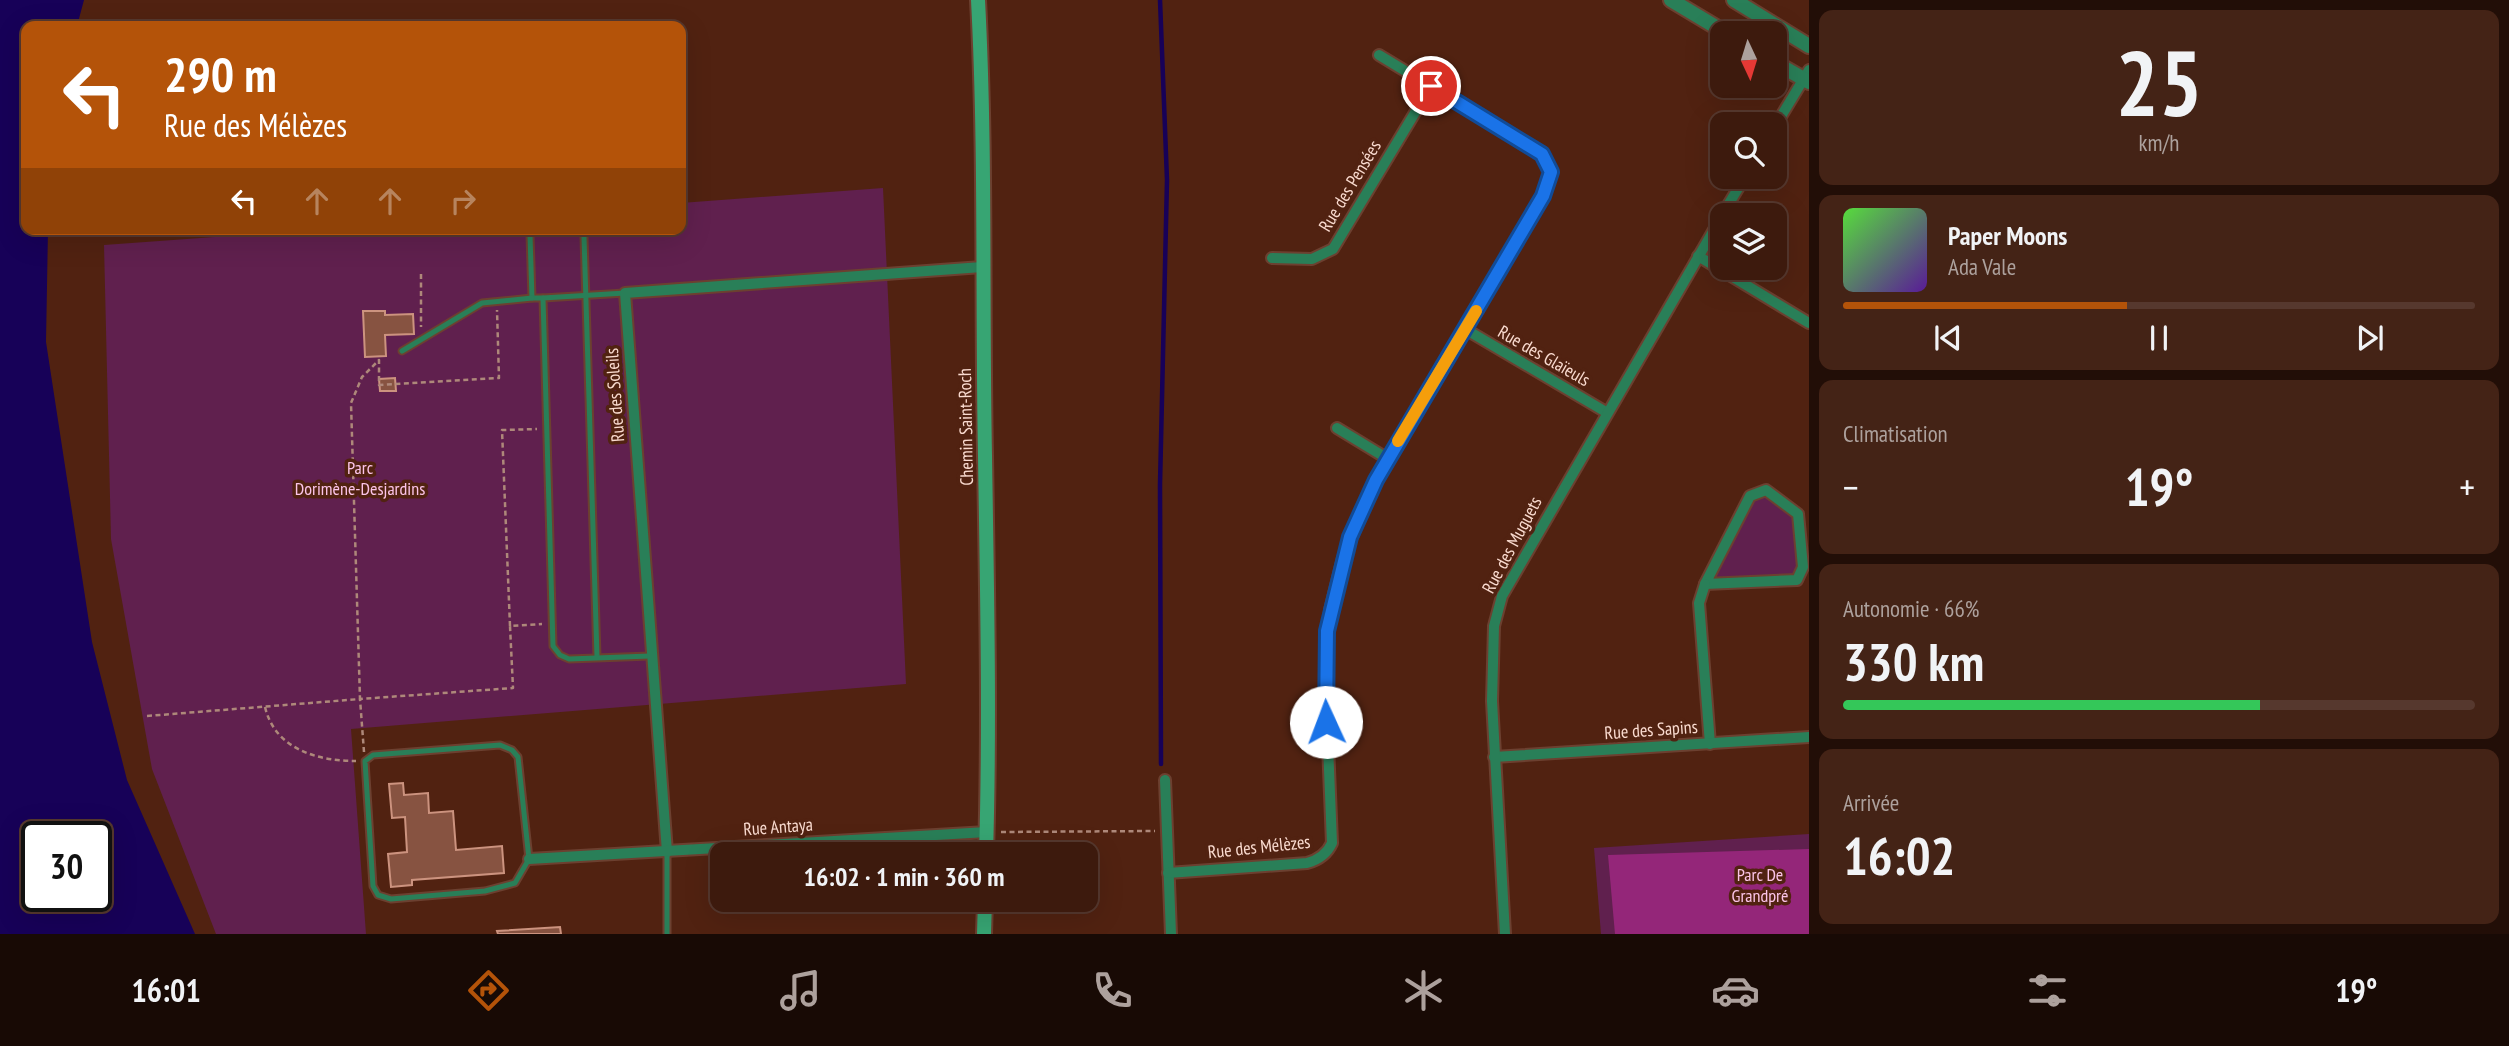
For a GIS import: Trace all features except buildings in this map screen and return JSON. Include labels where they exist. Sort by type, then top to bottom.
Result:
[{"type":"main road","name":"Chemin Saint-Roch","points":[[978,0],[983,124],[982,267],[988,527],[987,842]]},
{"type":"main road","points":[[984,934],[985,912]]},
{"type":"street","points":[[1671,0],[1710,23]]},
{"type":"street","points":[[1734,0],[1809,46]]},
{"type":"street","name":"Rue des Mélèzes","points":[[1168,873],[1307,863],[1315,861],[1329,850],[1332,843],[1325,703],[1330,610],[1350,537],[1388,459],[1524,232],[1548,185],[1551,172],[1542,154],[1379,55]]},
{"type":"street","points":[[1784,112],[1807,77],[1787,68]]},
{"type":"street","name":"Rue des Pensées","points":[[1272,258],[1312,259],[1333,249],[1431,86]]},
{"type":"street","name":"Rue des Muguets","points":[[1505,934],[1494,757],[1494,626],[1502,596],[1710,236]]},
{"type":"street","points":[[1698,256],[1809,323]]},
{"type":"street","points":[[625,293],[982,267]]},
{"type":"street","name":"Rue des Soleils","points":[[625,293],[650,656],[667,852]]},
{"type":"street","name":"Rue des Glaïeuls","points":[[1465,329],[1606,412]]},
{"type":"street","points":[[1337,428],[1388,459]]},
{"type":"street","points":[[1705,584],[1797,580],[1803,567],[1797,514],[1766,490],[1750,496],[1705,584],[1699,603],[1710,744]]},
{"type":"street","name":"Rue des Sapins","points":[[1494,757],[1809,737]]},
{"type":"street","points":[[1165,780],[1171,934]]},
{"type":"street","name":"Rue Antaya","points":[[529,859],[987,832]]},
{"type":"lane","points":[[530,235],[532,298]]},
{"type":"lane","points":[[584,237],[597,657]]},
{"type":"lane","points":[[402,351],[482,303],[625,293]]},
{"type":"lane","points":[[543,298],[553,646],[569,659],[650,656]]},
{"type":"lane","points":[[500,745],[512,750],[518,757],[529,859],[515,883],[503,888],[391,899],[378,895],[373,886],[365,761],[373,755],[500,745]]},
{"type":"lane","points":[[667,852],[667,934]]},
{"type":"path","points":[[421,274],[421,338]]},
{"type":"path","points":[[265,706],[275,730],[302,752],[317,757],[365,761],[360,699],[351,403],[362,377],[379,360],[379,385],[499,379],[497,300]]},
{"type":"path","points":[[146,716],[513,688],[502,430],[547,428]]},
{"type":"path","points":[[510,626],[553,624]]},
{"type":"path","points":[[987,832],[1166,831]]},
{"type":"green space","name":"Parc Dorimène-Desjardins","points":[[883,188],[906,684],[351,729],[366,934],[216,934],[152,769],[111,539],[104,245],[241,235],[686,235],[686,203]]},
{"type":"green space","points":[[1766,490],[1794,517],[1798,566],[1795,579],[1708,579],[1752,499]]},
{"type":"green space","name":"Parc De Grandpré","points":[[1809,834],[1809,934],[1601,934],[1594,848]]},
{"type":"green space","name":"Parc De Grandpré","points":[[1809,849],[1809,934],[1615,934],[1608,855]]},
{"type":"shaded area","points":[[0,0],[84,0],[78,21],[21,21],[21,235],[48,235],[46,342],[92,642],[127,780],[195,934],[0,934]]},
{"type":"waterway","points":[[1160,0],[1167,180],[1160,485],[1161,764]]},
{"type":"slow traffic","points":[[1398,441],[1476,311]]},
{"type":"route","points":[[1326,722],[1327,631],[1337,580],[1350,537],[1370,491],[1388,459],[1524,232],[1548,185],[1551,172],[1542,154],[1431,86]]}]
